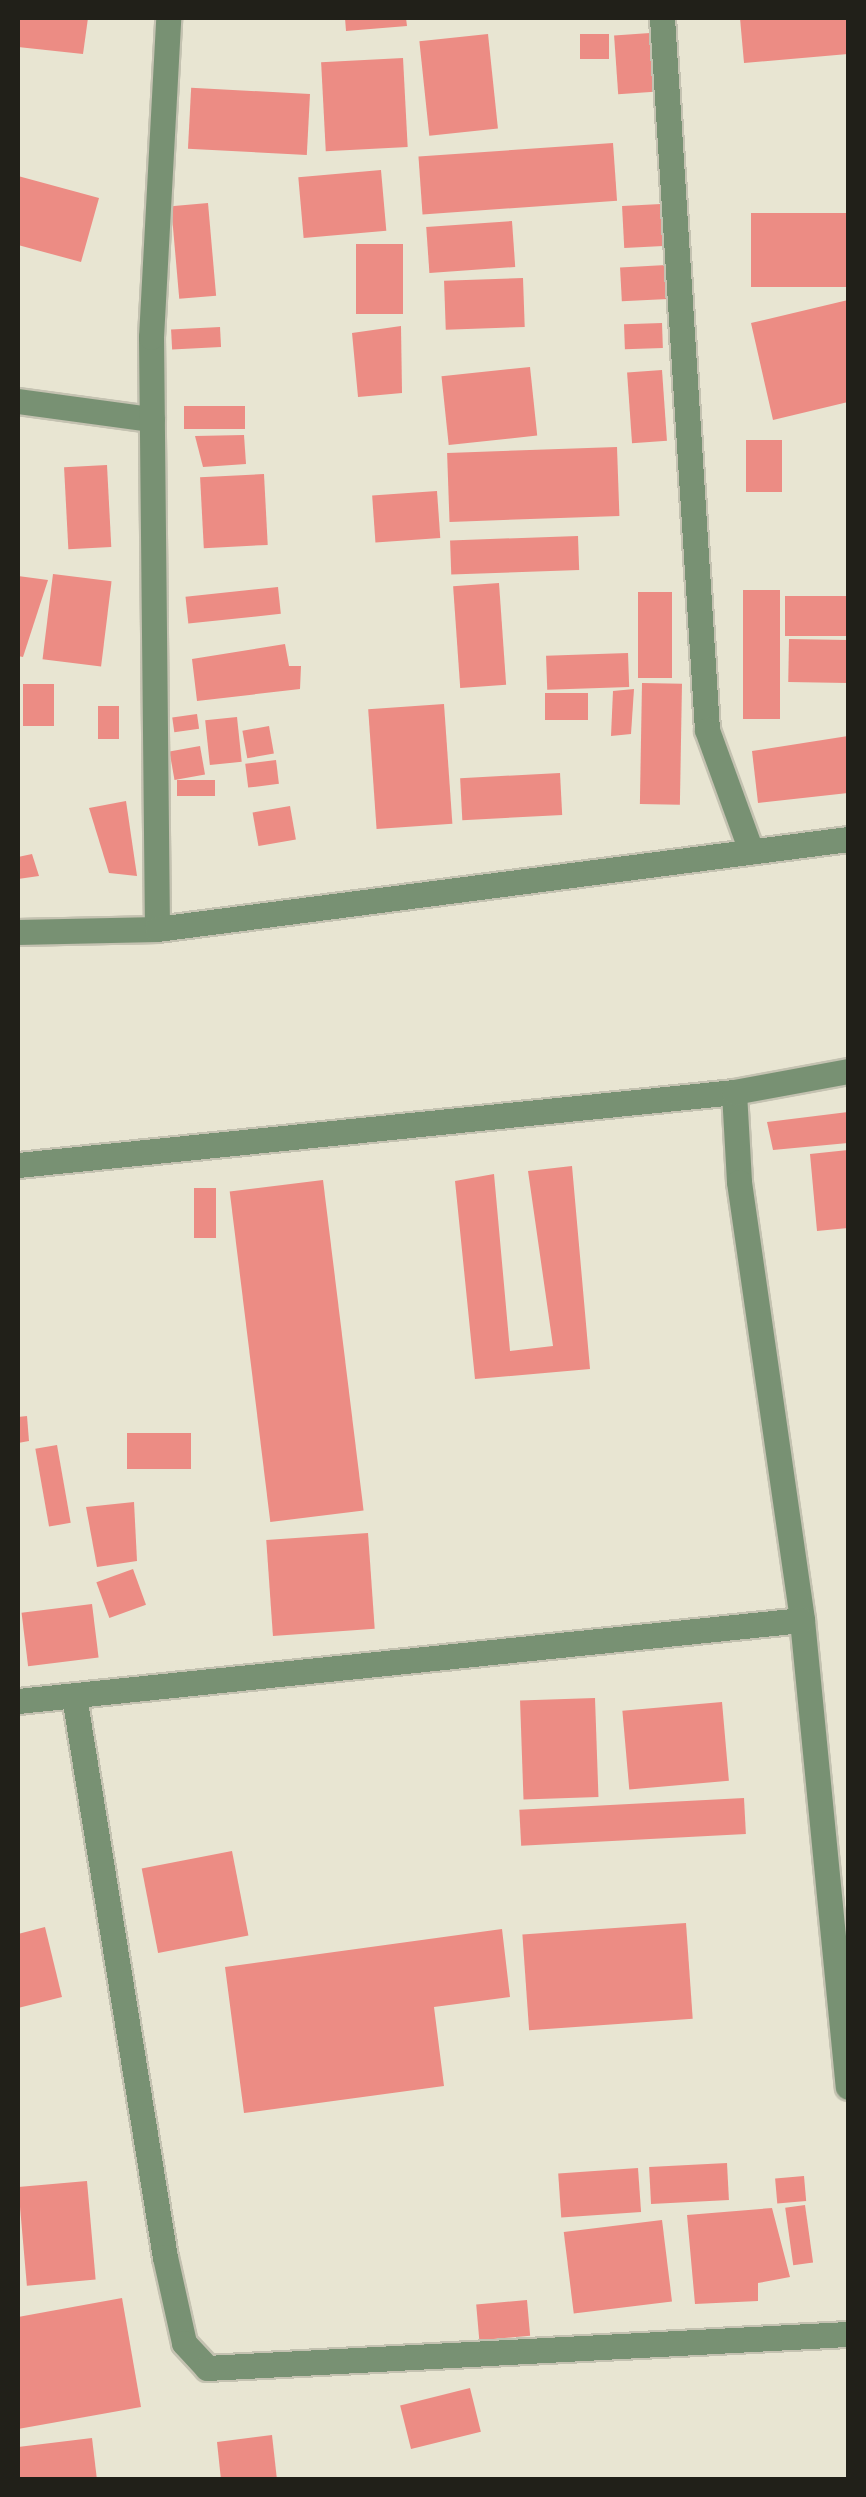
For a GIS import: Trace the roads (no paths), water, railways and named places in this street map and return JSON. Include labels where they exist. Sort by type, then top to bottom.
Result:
[{"type":"street","points":[[157,929],[152,419],[168,18]]},
{"type":"street","points":[[662,18],[707,730],[751,851]]},
{"type":"street","points":[[18,401],[152,419]]},
{"type":"street","points":[[18,932],[157,929],[848,839]]},
{"type":"street","points":[[18,1165],[734,1092],[848,1071]]},
{"type":"street","points":[[734,1092],[739,1182],[802,1620],[848,2087]]},
{"type":"street","points":[[18,1701],[802,1620]]},
{"type":"street","points":[[74,1696],[165,2258],[184,2343],[207,2368],[848,2334]]}]
